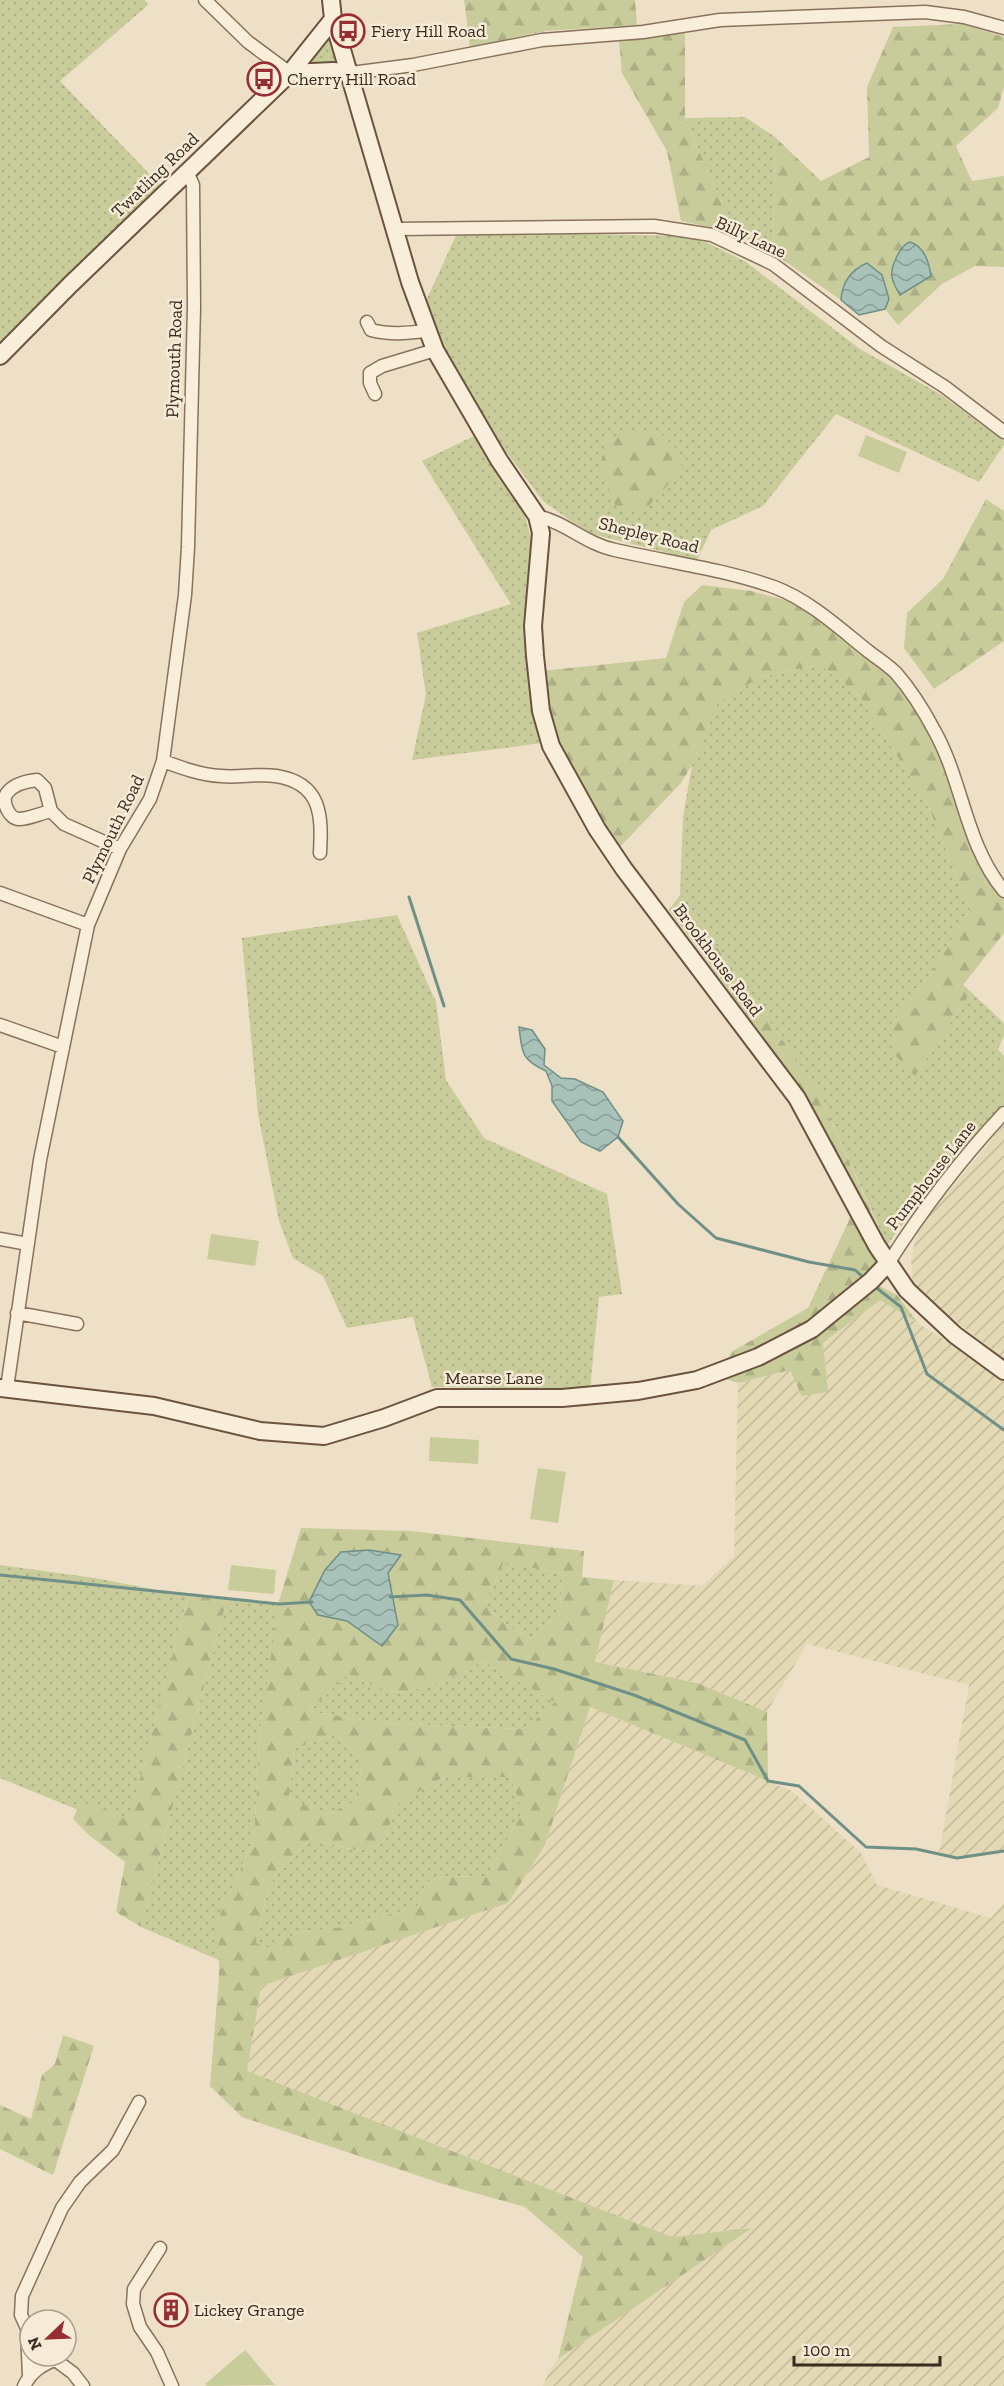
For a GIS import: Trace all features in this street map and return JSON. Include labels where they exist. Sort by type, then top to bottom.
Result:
[{"type":"street","points":[[205,0],[248,42],[290,73],[333,71],[351,73],[413,65],[542,40],[643,32],[720,20],[925,12],[964,17],[1004,28]]},
{"type":"street","points":[[331,0],[333,19],[351,73],[394,229],[427,331],[435,350],[500,460],[537,516]]},
{"type":"street","name":"Twatling Road","points":[[0,356],[290,73],[333,19]]},
{"type":"street","name":"Plymouth Road","points":[[4,1388],[40,1160],[57,1087],[88,925],[120,849],[150,799],[163,761],[185,595],[188,548],[194,296],[193,185],[187,171]]},
{"type":"street","name":"Billy Lane","points":[[394,229],[654,226],[712,235],[774,264],[881,346],[953,393],[1004,432]]},
{"type":"street","points":[[367,322],[371,330],[377,332],[400,334],[427,331]]},
{"type":"street","points":[[375,394],[370,374],[382,366],[435,350]]},
{"type":"street","name":"Shepley Road","points":[[537,516],[552,519],[586,540],[613,550],[744,578],[776,588],[836,624],[896,673],[934,731],[954,777],[968,826],[991,876],[1004,891]]},
{"type":"street","name":"Brookhouse Road","points":[[537,516],[541,533],[533,626],[542,711],[551,746],[597,829],[624,869],[797,1098],[907,1290],[955,1335],[1004,1371]]},
{"type":"street","points":[[163,761],[194,772],[221,776],[276,776],[299,783],[314,799],[322,819],[320,853]]},
{"type":"street","points":[[51,811],[64,824],[120,849]]},
{"type":"street","points":[[0,893],[88,925]]},
{"type":"street","points":[[0,1025],[63,1047]]},
{"type":"street","name":"Pumphouse Lane","points":[[889,1262],[913,1224],[953,1172],[1004,1113]]},
{"type":"street","points":[[0,1239],[28,1244]]},
{"type":"street","name":"Mearse Lane","points":[[4,1388],[154,1406],[260,1431],[324,1436],[384,1418],[437,1398],[562,1398],[638,1391],[697,1380],[758,1357],[812,1329],[871,1281],[889,1262]]},
{"type":"street","points":[[871,1281],[907,1290]]},
{"type":"street","points":[[17,1313],[77,1324]]},
{"type":"street","points":[[21,2308],[22,2296],[62,2208],[80,2182],[113,2150],[139,2102]]},
{"type":"street","points":[[160,2248],[134,2289],[133,2304],[140,2327],[157,2352],[172,2386]]},
{"type":"street","points":[[27,2381],[38,2368]]},
{"type":"street","points":[[66,2368],[83,2386]]},
{"type":"shaded area","points":[[1004,1125],[1004,1358],[913,1289],[911,1258],[919,1227]]},
{"type":"shaded area","points":[[880,1299],[957,1348],[1004,1382],[1004,1851],[957,1858],[939,1854],[969,1685],[807,1644],[767,1712],[697,1683],[595,1662],[614,1580],[702,1586],[734,1556],[738,1383],[790,1370]]},
{"type":"shaded area","points":[[590,1707],[792,1791],[861,1853],[877,1885],[991,1918],[1004,1903],[1004,2386],[543,2386],[549,2371],[558,2359],[751,2228],[672,2237],[247,2071],[261,1985],[508,1903],[545,1845]]},
{"type":"green space","points":[[0,0],[145,0],[148,5],[60,81],[160,185],[0,347]]},
{"type":"green space","points":[[464,0],[635,0],[637,25],[546,31],[470,47]]},
{"type":"green space","points":[[962,24],[1004,37],[1004,87],[998,108],[956,146],[972,181],[1004,176],[1004,267],[975,266],[942,284],[898,325],[885,309],[889,299],[859,266],[842,287],[841,300],[773,253],[775,137],[821,181],[869,157],[867,87],[893,27]]},
{"type":"green space","points":[[685,33],[685,118],[734,232],[681,221],[667,151],[622,73],[619,41]]},
{"type":"green space","points":[[329,34],[342,64],[308,68],[306,64]]},
{"type":"green space","points":[[745,117],[775,137],[773,253],[734,232],[685,118]]},
{"type":"green space","points":[[458,231],[680,236],[708,243],[746,262],[860,349],[940,394],[1004,441],[1004,445],[979,482],[836,414],[763,506],[711,530],[697,560],[588,533],[543,501],[505,450],[443,348],[425,303]]},
{"type":"green space","points":[[632,431],[660,432],[680,453],[682,469],[643,512],[618,511],[600,468],[606,441]]},
{"type":"green space","points":[[478,434],[524,512],[532,542],[542,743],[412,760],[426,695],[417,633],[511,604],[422,461]]},
{"type":"green space","points":[[866,435],[907,452],[899,473],[858,456]]},
{"type":"green space","points":[[986,499],[1004,511],[1004,641],[934,689],[904,648],[907,613],[943,579]]},
{"type":"green space","points":[[702,585],[751,591],[793,602],[865,654],[897,682],[931,732],[978,866],[1004,900],[1004,933],[963,985],[971,992],[915,1076],[893,1053],[891,1025],[933,971],[970,909],[927,803],[858,694],[819,664],[761,677],[718,702],[692,765],[681,783],[618,849],[552,735],[541,671],[666,658],[684,602]]},
{"type":"green space","points":[[819,664],[858,694],[927,803],[970,909],[933,971],[891,1025],[915,1075],[971,992],[1004,1023],[1004,1036],[998,1049],[1004,1056],[1004,1105],[917,1205],[887,1245],[817,1089],[680,895],[683,817],[692,765],[718,702],[761,677]]},
{"type":"green space","points":[[680,895],[817,1089],[879,1229],[813,1110],[765,1039],[669,910]]},
{"type":"green space","points":[[397,915],[436,1002],[446,1080],[484,1138],[607,1194],[622,1294],[599,1297],[590,1389],[432,1387],[413,1317],[347,1328],[323,1276],[293,1258],[279,1221],[258,1114],[242,938]]},
{"type":"green space","points":[[852,1214],[876,1260],[868,1276],[873,1283],[897,1295],[918,1323],[880,1300],[823,1343],[828,1392],[802,1396],[790,1370],[738,1383],[720,1377],[731,1352],[808,1308]]},
{"type":"green space","points":[[211,1234],[259,1241],[255,1266],[207,1259]]},
{"type":"green space","points":[[430,1437],[479,1440],[478,1464],[429,1461]]},
{"type":"green space","points":[[538,1468],[566,1472],[558,1523],[530,1519]]},
{"type":"green space","points":[[301,1528],[411,1531],[584,1551],[582,1577],[614,1580],[595,1662],[697,1683],[767,1712],[768,1781],[590,1707],[545,1845],[508,1903],[261,1986],[247,2071],[672,2237],[752,2228],[558,2359],[583,2257],[525,2207],[443,2184],[242,2117],[210,2086],[219,1976],[218,1919],[254,1839],[259,1742],[278,1604]],"holes":[[[504,1562],[562,1574],[560,1614],[531,1639],[508,1626],[484,1604]],[[388,1573],[392,1597],[383,1646],[347,1621],[318,1615]],[[483,1661],[555,1702],[525,1729],[380,1723],[309,1711],[348,1674],[381,1688],[402,1691],[426,1687]],[[335,1734],[363,1761],[355,1802],[327,1814],[289,1798],[294,1749]],[[444,1777],[510,1777],[523,1812],[486,1877],[446,1876],[426,1882],[417,1907],[343,1927],[297,1933],[270,1949],[256,1943],[267,1894],[277,1871],[310,1839],[359,1851],[385,1843],[395,1805]]]},
{"type":"green space","points":[[504,1562],[562,1574],[560,1614],[531,1639],[508,1626],[484,1604]]},
{"type":"green space","points":[[0,1565],[95,1578],[188,1596],[127,1830],[0,1778]]},
{"type":"green space","points":[[231,1565],[276,1570],[274,1594],[228,1590]]},
{"type":"green space","points":[[188,1596],[227,1599],[141,1927],[116,1912],[125,1862],[90,1836],[73,1819],[79,1806],[96,1807],[129,1821]]},
{"type":"green space","points":[[227,1599],[279,1604],[259,1742],[254,1839],[218,1919],[219,1960],[141,1927]]},
{"type":"green space","points":[[483,1661],[555,1702],[525,1729],[380,1723],[309,1711],[348,1674],[392,1691],[414,1690],[464,1672]]},
{"type":"green space","points":[[335,1734],[363,1761],[355,1802],[327,1814],[289,1798],[294,1749]]},
{"type":"green space","points":[[444,1777],[510,1777],[523,1812],[486,1877],[446,1876],[426,1882],[417,1907],[343,1927],[297,1933],[270,1949],[256,1943],[267,1894],[277,1871],[310,1839],[358,1851],[385,1843],[395,1805]]},
{"type":"green space","points":[[63,2035],[94,2046],[53,2175],[0,2149],[0,2105],[31,2119],[42,2075],[55,2064]]},
{"type":"green space","points":[[245,2350],[275,2385],[207,2386],[205,2384]]},
{"type":"water","points":[[910,242],[922,251],[931,276],[900,295],[892,273],[896,257]]},
{"type":"water","points":[[867,263],[882,275],[889,299],[885,309],[859,315],[841,300],[845,283],[852,273]]},
{"type":"water","points":[[519,1027],[532,1030],[545,1049],[544,1065],[561,1078],[575,1079],[603,1092],[623,1121],[618,1137],[600,1151],[581,1142],[552,1101],[552,1086],[546,1071],[527,1059],[521,1043]]},
{"type":"water","points":[[369,1550],[401,1555],[388,1573],[398,1625],[382,1646],[347,1621],[318,1615],[309,1602],[325,1570],[341,1552]]},
{"type":"waterway","points":[[409,897],[444,1006]]},
{"type":"waterway","points":[[618,1137],[678,1204],[716,1238],[809,1262],[855,1270],[864,1278]]},
{"type":"waterway","points":[[874,1286],[901,1307],[927,1374],[1004,1430]]},
{"type":"waterway","points":[[0,1575],[279,1604],[312,1602]]},
{"type":"waterway","points":[[390,1597],[427,1595],[460,1600],[511,1659],[554,1669],[634,1695],[745,1740],[768,1781],[799,1786],[866,1847],[916,1849],[957,1858],[1004,1851]]},
{"type":"place","name":"Fiery Hill Road","points":[[348,31]]},
{"type":"place","name":"Cherry Hill Road","points":[[264,79]]},
{"type":"place","name":"Lickey Grange","points":[[171,2310]]}]
